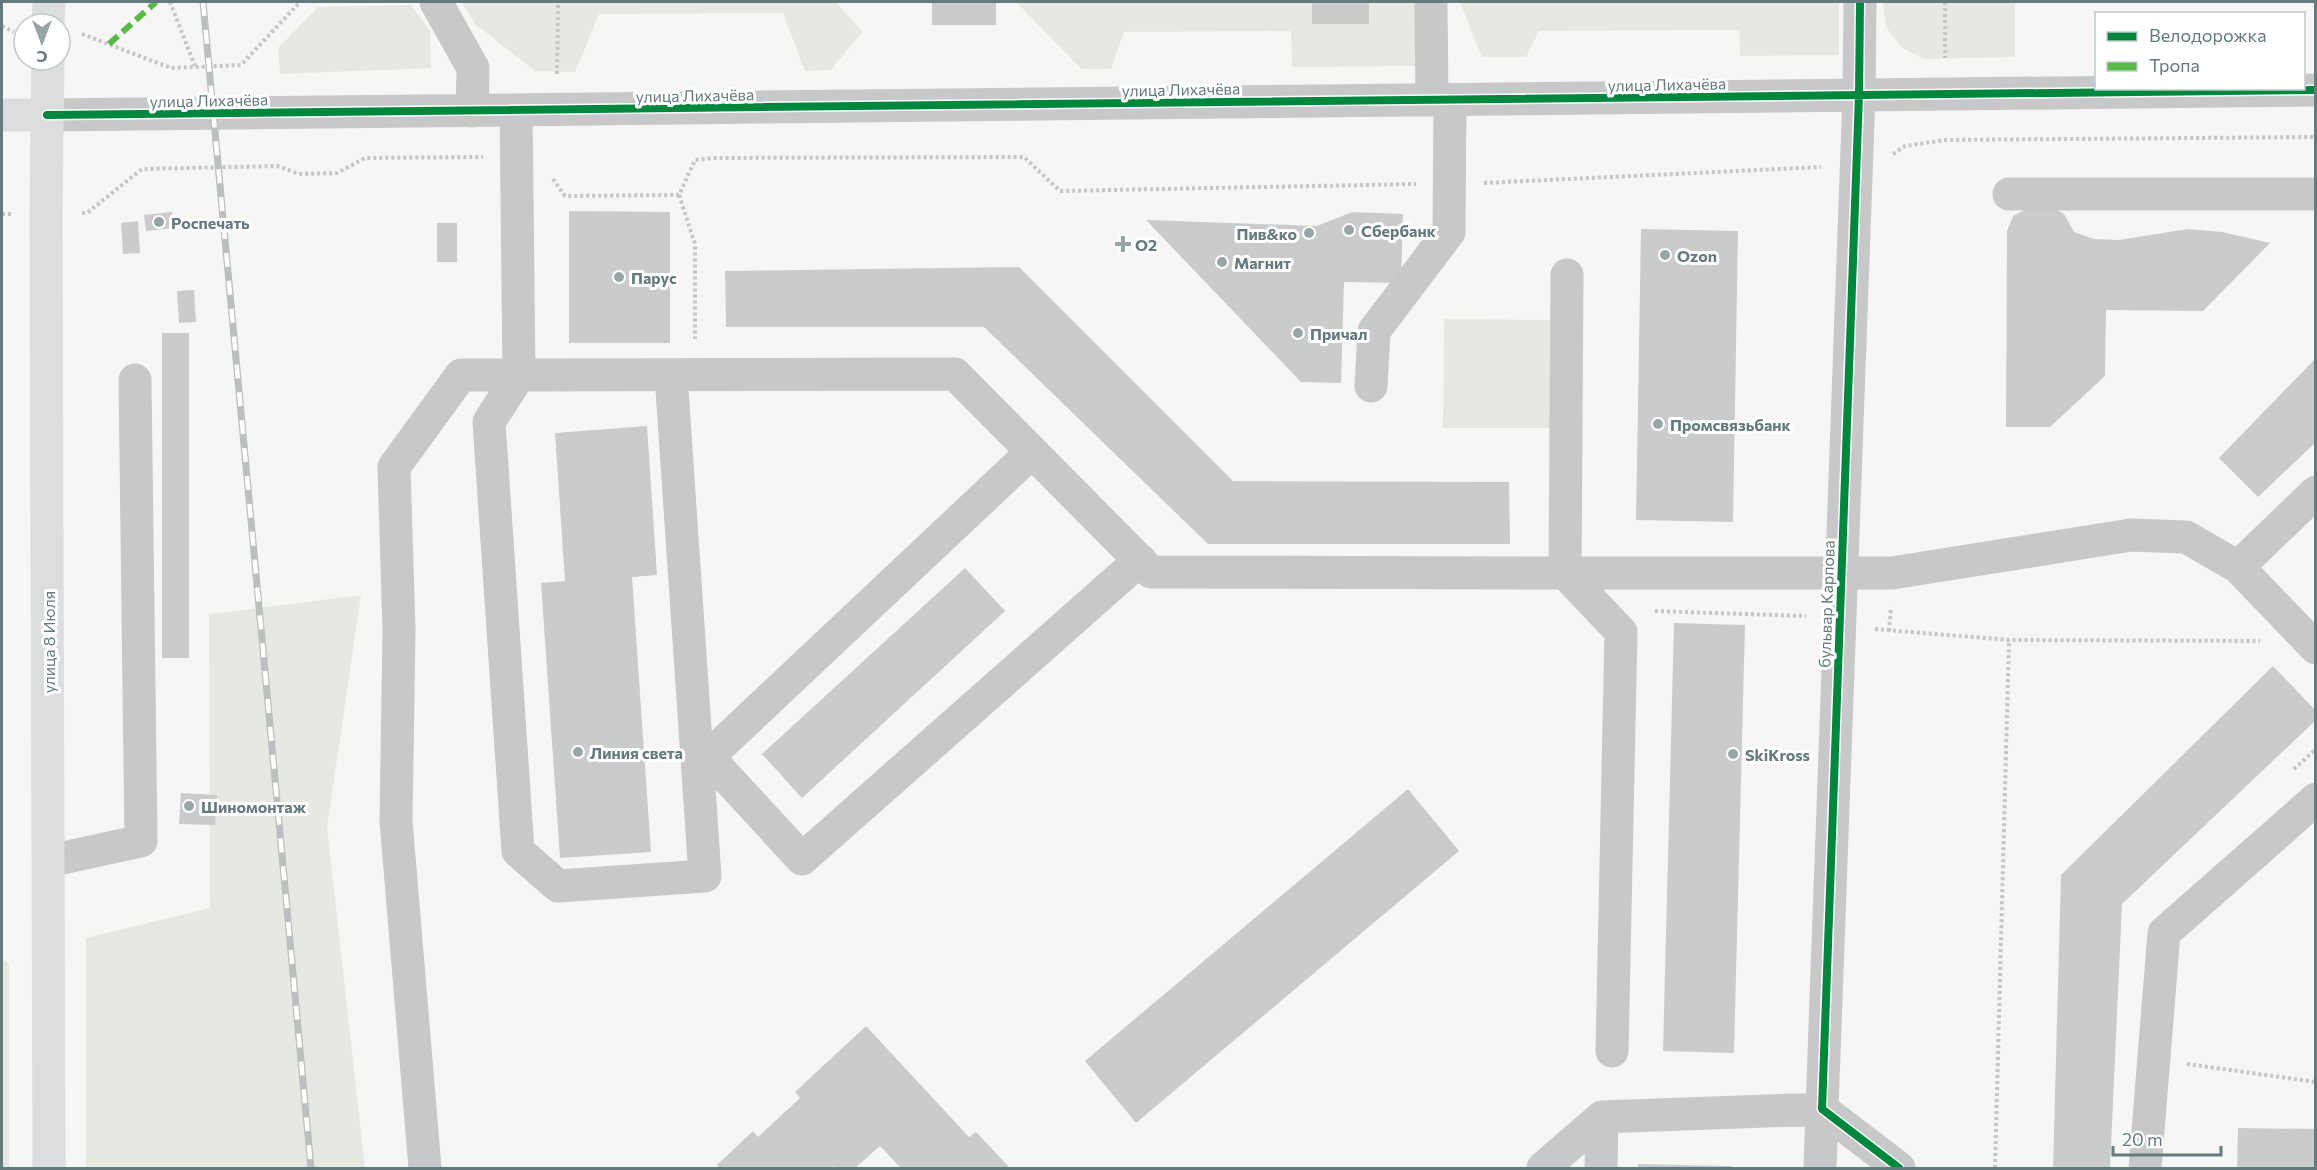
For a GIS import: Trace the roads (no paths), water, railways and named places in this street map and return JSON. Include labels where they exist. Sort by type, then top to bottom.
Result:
[{"type":"main road","name":"улица 8 Июля","points":[[48,72],[46,213],[50,1168]]},
{"type":"main road","name":"улица Лихачёва","points":[[2,115],[47,115]]},
{"type":"street","points":[[436,2],[473,68],[472,111]]},
{"type":"street","points":[[1371,386],[1374,331],[1449,232],[1442,100],[1431,2]]},
{"type":"street","name":"бульвар Карпова","points":[[1820,1168],[1859,95],[1860,2]]},
{"type":"street","name":"улица Лихачёва","points":[[47,115],[2316,90]]},
{"type":"street","points":[[516,110],[519,375],[489,422],[518,851],[558,886],[705,876],[671,375]]},
{"type":"street","points":[[2009,194],[2316,194]]},
{"type":"street","points":[[1567,275],[1565,573],[1622,633],[1612,1052]]},
{"type":"street","points":[[425,1168],[396,821],[399,630],[394,467],[461,375],[955,374],[1151,572],[1892,573],[2131,535],[2186,537],[2238,567],[2316,648]]},
{"type":"street","points":[[49,861],[141,841],[135,380]]},
{"type":"street","points":[[1032,452],[708,757],[802,859],[1140,560]]},
{"type":"street","points":[[2238,567],[2316,492]]},
{"type":"street","points":[[2145,1168],[2164,933],[2316,799]]},
{"type":"street","points":[[1543,1168],[1602,1117],[1821,1109],[1899,1168]]},
{"type":"street","points":[[1601,1168],[1602,1117]]},
{"type":"railway","points":[[203,2],[311,1168]]},
{"type":"place","name":"Роспечать","points":[[159,222]]},
{"type":"place","name":"Сбербанк","points":[[1349,230]]},
{"type":"place","name":"Пив&ко","points":[[1309,233]]},
{"type":"place","name":"O2","points":[[1123,244]]},
{"type":"place","name":"Ozon","points":[[1665,255]]},
{"type":"place","name":"Магнит","points":[[1222,262]]},
{"type":"place","name":"Парус","points":[[619,277]]},
{"type":"place","name":"Причал","points":[[1298,333]]},
{"type":"place","name":"Промсвязьбанк","points":[[1658,424]]},
{"type":"place","name":"Линия света","points":[[578,752]]},
{"type":"place","name":"SkiKross","points":[[1733,754]]},
{"type":"place","name":"Шиномонтаж","points":[[189,806]]}]
